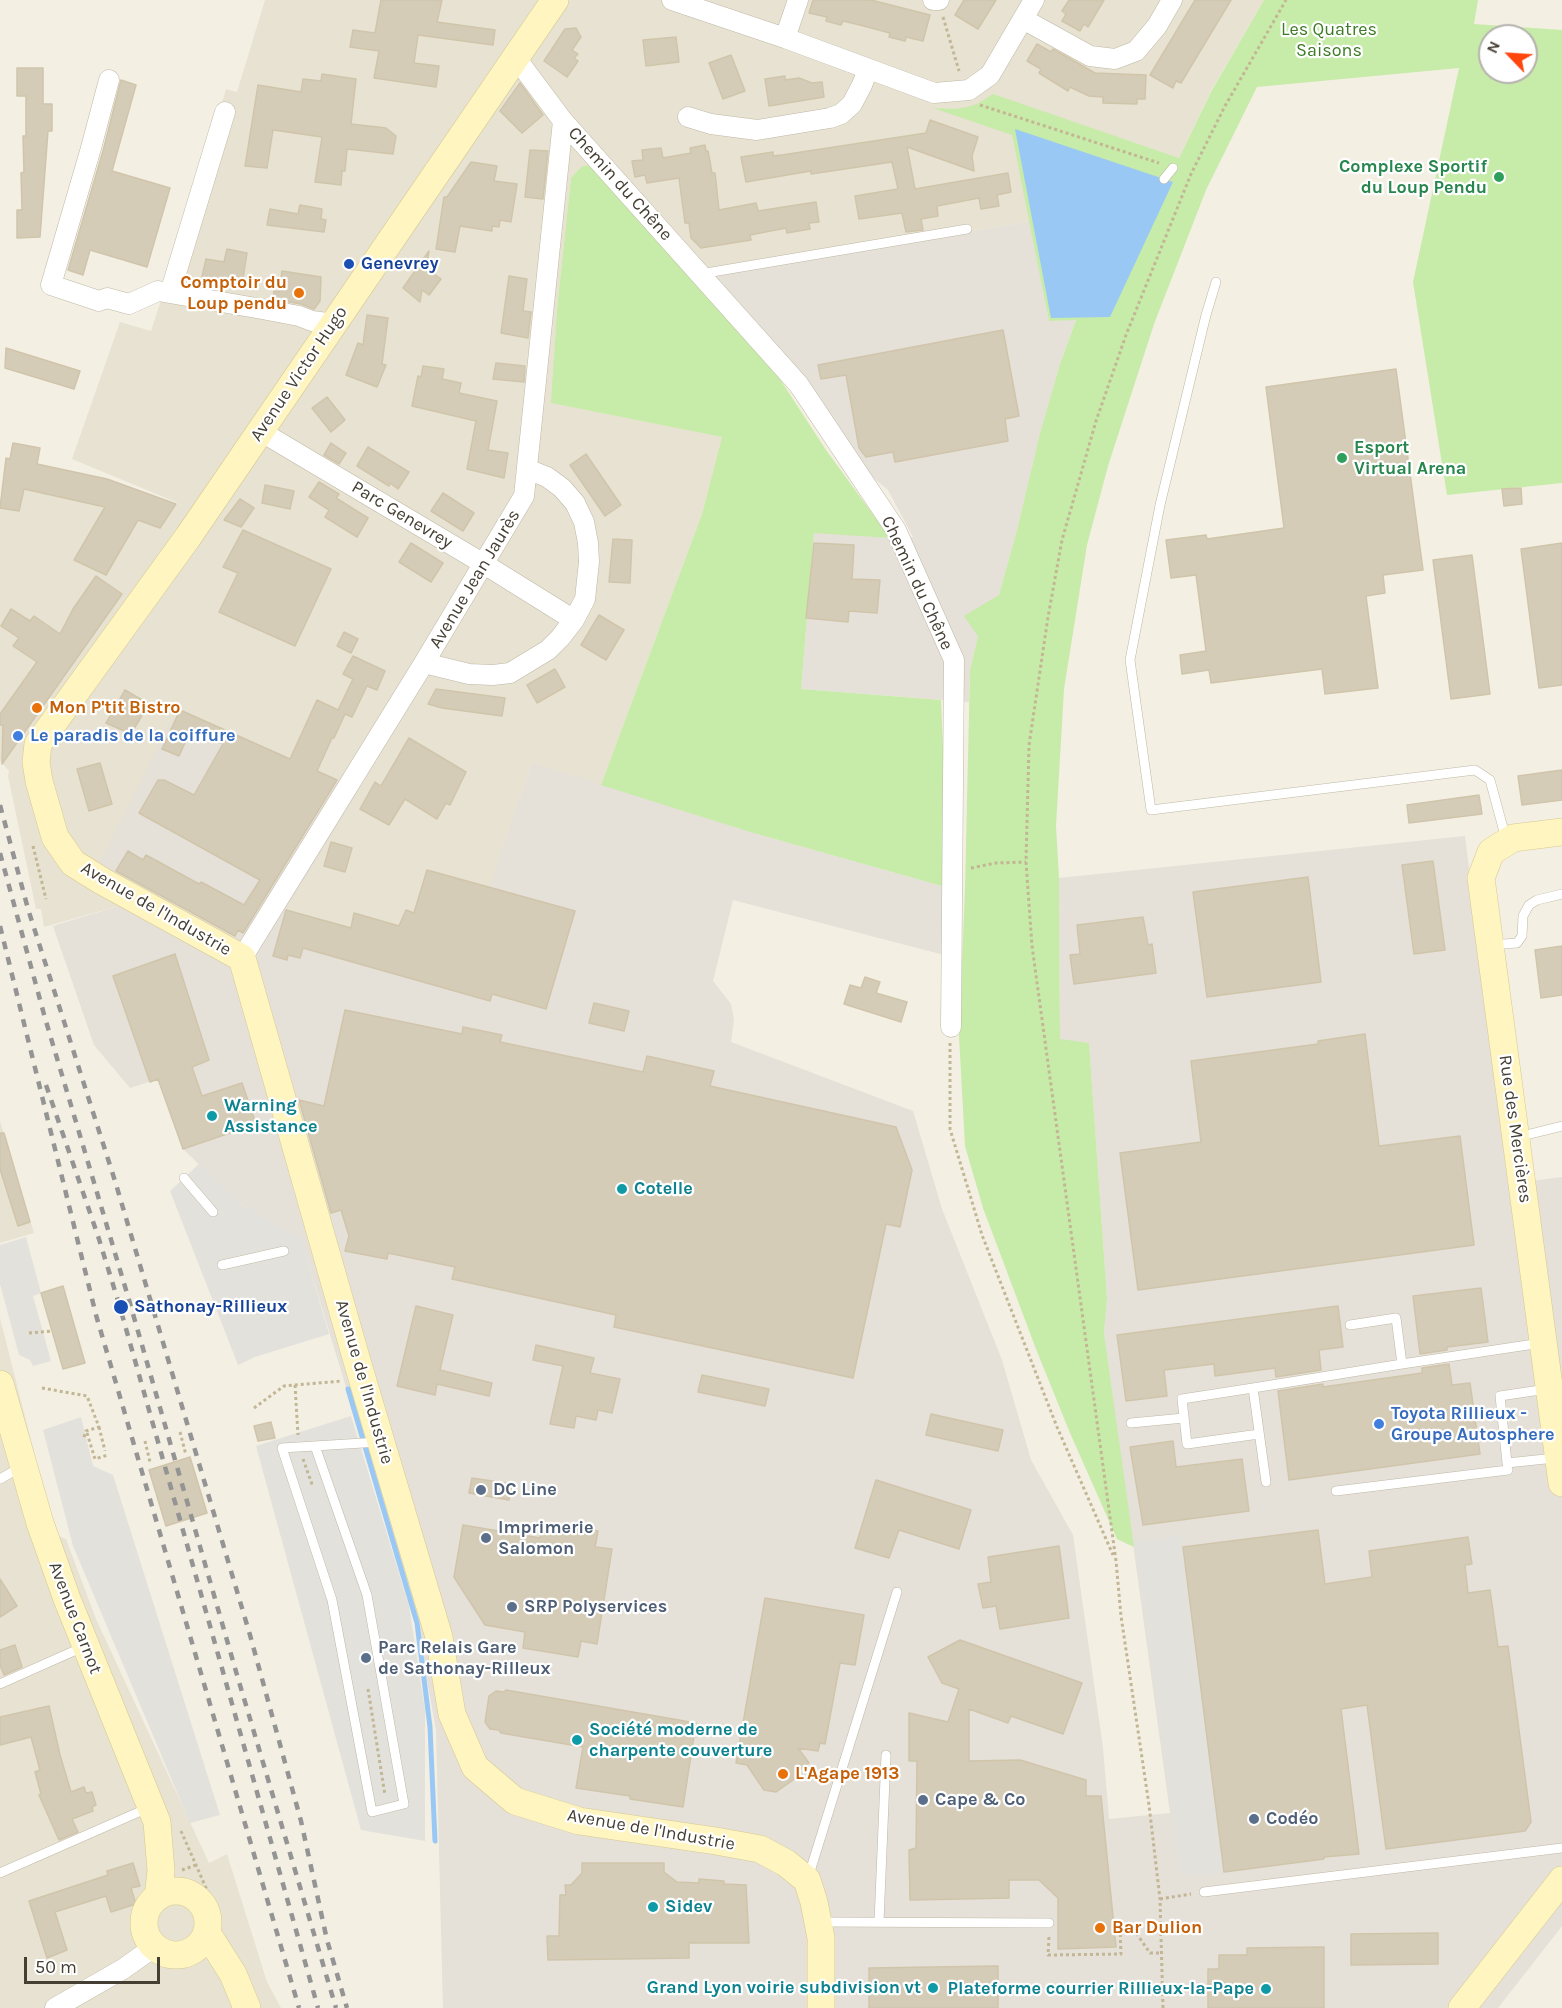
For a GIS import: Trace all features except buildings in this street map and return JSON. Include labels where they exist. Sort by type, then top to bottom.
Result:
[{"type":"street","name":"Avenue Victor Hugo","points":[[38,744],[188,537],[555,0]]},
{"type":"street","points":[[672,0],[785,38],[934,93],[969,90],[990,75],[1034,0]]},
{"type":"street","points":[[785,38],[798,0]]},
{"type":"street","points":[[1023,19],[1090,56],[1115,59],[1136,51],[1157,26],[1172,0]]},
{"type":"street","points":[[516,58],[563,122]]},
{"type":"street","points":[[688,117],[711,124],[757,130],[830,118],[841,114],[852,104],[867,69]]},
{"type":"street","points":[[109,80],[51,285],[99,302],[107,298],[129,304],[158,291],[170,292],[334,324]]},
{"type":"street","points":[[170,292],[225,112]]},
{"type":"street","name":"Chemin du Chêne","points":[[563,122],[799,385],[896,530],[954,660],[951,1027]]},
{"type":"street","name":"Avenue Jean Jaurès","points":[[243,958],[524,496],[563,122]]},
{"type":"street","name":"Parc Genevrey","points":[[260,430],[574,620]]},
{"type":"street","points":[[424,663],[469,674],[510,673],[548,650],[574,620],[585,599],[588,582],[588,543],[584,522],[575,503],[562,488],[546,477],[527,469]]},
{"type":"street","name":"Avenue de l'Industrie","points":[[38,744],[36,762],[42,792],[56,837],[74,862],[102,881],[243,958],[438,1637],[452,1714],[476,1767],[515,1801],[579,1821],[760,1849],[786,1863],[807,1880]]},
{"type":"street","points":[[1506,842],[1513,838],[1562,832]]},
{"type":"street","name":"Rue des Mercières","points":[[1506,842],[1491,852],[1481,878],[1543,1342],[1550,1388],[1558,1418],[1560,1470]]},
{"type":"street","name":"Avenue Carnot","points":[[0,1384],[11,1473],[40,1523],[85,1646],[157,1822],[169,1894]]},
{"type":"street","points":[[807,1880],[820,1938],[821,2008]]},
{"type":"street","points":[[1462,2008],[1562,1880]]},
{"type":"street","points":[[169,1894],[189,1894],[203,1906],[208,1924],[201,1942],[184,1954],[174,1956],[154,1947],[148,1940],[144,1921],[151,1904],[169,1894]]},
{"type":"street","points":[[201,1942],[227,2008]]},
{"type":"street","points":[[201,1942],[233,1974],[247,2008]]},
{"type":"street","points":[[55,2008],[123,1970],[154,1947]]},
{"type":"lane","points":[[1164,179],[1173,168]]},
{"type":"lane","points":[[700,274],[967,229]]},
{"type":"lane","points":[[1216,282],[1160,505],[1130,660],[1151,810],[1475,770],[1490,780],[1506,842]]},
{"type":"lane","points":[[1490,945],[1516,943],[1522,936],[1523,916],[1529,904],[1562,894]]},
{"type":"lane","points":[[1516,1137],[1562,1126]]},
{"type":"lane","points":[[184,1178],[213,1212]]},
{"type":"lane","points":[[222,1265],[284,1251]]},
{"type":"lane","points":[[1350,1325],[1396,1318],[1402,1364]]},
{"type":"lane","points":[[1259,1434],[1187,1444],[1182,1399],[1543,1342]]},
{"type":"lane","points":[[1253,1388],[1266,1482]]},
{"type":"lane","points":[[1336,1491],[1508,1470],[1500,1396],[1550,1388]]},
{"type":"lane","points":[[1131,1423],[1184,1418]]},
{"type":"lane","points":[[315,1446],[367,1595],[404,1804],[372,1812],[333,1600],[282,1448],[315,1446],[381,1442]]},
{"type":"lane","points":[[1507,1462],[1560,1470]]},
{"type":"lane","points":[[807,1880],[897,1592]]},
{"type":"lane","points":[[0,1684],[85,1646]]},
{"type":"lane","points":[[879,1922],[886,1755]]},
{"type":"lane","points":[[0,1873],[150,1807]]},
{"type":"lane","points":[[1204,1892],[1562,1848]]},
{"type":"lane","points":[[817,1922],[1049,1923]]},
{"type":"path","points":[[937,0],[958,70],[977,104],[1191,174]]},
{"type":"path","points":[[1163,2008],[1160,1899],[1149,1805],[1121,1616],[1116,1561],[1032,946],[1026,862],[1029,745],[1042,649],[1062,540],[1096,421],[1126,335],[1191,174],[1225,106],[1286,0]]},
{"type":"path","points":[[952,871],[996,863],[1026,862]]},
{"type":"path","points":[[951,1027],[950,1129],[982,1235],[1057,1427],[1116,1561]]},
{"type":"path","points":[[29,1334],[52,1330]]},
{"type":"path","points":[[254,1408],[284,1386],[346,1380]]},
{"type":"path","points":[[42,1388],[87,1396],[106,1453],[95,1459],[86,1431]]},
{"type":"path","points":[[86,1431],[99,1427]]},
{"type":"path","points":[[84,1440],[86,1431]]},
{"type":"path","points":[[180,1432],[186,1455]]},
{"type":"path","points":[[145,1441],[150,1462]]},
{"type":"path","points":[[1160,1899],[1204,1892]]},
{"type":"path","points":[[1049,1923],[1048,1955],[1121,1954],[1120,1929]]},
{"type":"path","points":[[1114,1929],[1134,1930],[1150,1953],[1161,1953]]},
{"type":"shaded area","points":[[265,0],[1264,0],[1212,89],[1179,158],[993,95],[981,102],[1012,135],[1030,221],[710,277],[581,167],[571,178],[557,309],[552,403],[722,437],[702,514],[601,785],[532,762],[490,888],[414,913],[394,943],[388,939],[286,910],[122,905],[44,927],[41,909],[36,909],[8,776],[9,771],[0,761],[0,509],[3,485],[97,505],[160,528],[178,503],[72,459],[120,322],[151,331],[161,300],[167,297],[226,89],[237,92]]},
{"type":"shaded area","points":[[1030,221],[1049,321],[1076,319],[1040,433],[999,595],[978,636],[970,670],[969,702],[801,689],[814,532],[890,538],[913,537],[888,490],[871,476],[710,277]]},
{"type":"shaded area","points":[[177,711],[341,783],[356,795],[286,909],[388,939],[394,943],[401,919],[490,887],[532,762],[750,832],[949,888],[948,956],[733,900],[713,981],[731,1004],[734,1020],[731,1042],[913,1111],[942,1209],[1002,1360],[1031,1460],[1073,1535],[1103,1748],[1109,1819],[1170,1813],[1104,1333],[1107,1298],[1089,1043],[1060,1040],[1059,878],[1465,836],[1508,1184],[1562,1177],[1562,1926],[1498,2008],[443,2008],[436,1730],[415,1614],[301,1239],[238,1202],[183,1149],[158,1079],[130,1088],[94,1045],[53,926],[122,905],[97,868]]},
{"type":"shaded area","points":[[0,1121],[34,1233],[0,1243]]},
{"type":"shaded area","points":[[199,1164],[238,1202],[301,1238],[329,1334],[255,1357],[238,1365],[170,1191]]},
{"type":"shaded area","points":[[26,1237],[41,1293],[33,1296],[51,1361],[33,1366],[30,1360],[19,1355],[0,1284],[0,1245]]},
{"type":"shaded area","points":[[0,1318],[55,1535],[66,1539],[96,1619],[209,1863],[227,1854],[267,1982],[281,2008],[0,2008]]},
{"type":"shaded area","name":"Parc Relais Gare de Sathonay-Rilleux","points":[[351,1416],[409,1606],[425,1710],[425,1841],[361,1830],[256,1446]]},
{"type":"shaded area","points":[[81,1417],[93,1466],[113,1475],[220,1815],[190,1823],[73,1546],[43,1430]]},
{"type":"shaded area","points":[[1181,1535],[1224,1872],[1180,1876],[1134,1542]]},
{"type":"green space","name":"Les Quatres Saisons","points":[[1264,0],[1478,0],[1474,24],[1478,24],[1478,84],[1538,84],[1538,28],[1562,30],[1562,483],[1447,495],[1413,282],[1459,68],[1257,87],[1206,190],[1154,324],[1108,466],[1087,545],[1064,689],[1056,826],[1059,878],[1060,1039],[1089,1043],[1107,1298],[1104,1333],[1134,1547],[1117,1539],[1070,1433],[983,1208],[965,1146],[959,1036],[970,670],[978,636],[964,616],[999,595],[1040,433],[1060,364],[1076,320],[1049,321],[1012,135],[933,108],[967,107],[993,94],[1179,158],[1212,90]]},
{"type":"green space","points":[[591,165],[774,370],[826,450],[890,538],[814,533],[801,689],[941,700],[949,888],[750,832],[601,785],[702,514],[722,437],[551,403],[557,309],[571,178],[581,167]]},
{"type":"water","points":[[1015,129],[1173,182],[1110,317],[1051,318]]},
{"type":"waterway","points":[[348,1389],[417,1623],[430,1727],[435,1841]]},
{"type":"railway","points":[[0,805],[28,909],[115,1181],[250,1635],[301,1821],[327,1940],[347,2008]]},
{"type":"railway","points":[[0,853],[45,1018],[336,2008]]},
{"type":"railway","points":[[0,926],[96,1315],[299,2008]]},
{"type":"railway","points":[[46,1085],[119,1304],[318,2008]]},
{"type":"place","name":"Complexe Sportif du Loup Pendu","points":[[1499,177]]},
{"type":"place","name":"Genevrey","points":[[349,264]]},
{"type":"place","name":"Comptoir du Loup pendu","points":[[299,293]]},
{"type":"place","name":"Esport Virtual Arena","points":[[1342,458]]},
{"type":"place","name":"Mon P'tit Bistro","points":[[37,708]]},
{"type":"place","name":"Le paradis de la coiffure","points":[[18,736]]},
{"type":"place","name":"Warning Assistance","points":[[212,1116]]},
{"type":"place","name":"Cotelle","points":[[622,1189]]},
{"type":"place","name":"Sathonay-Rillieux","points":[[121,1307]]},
{"type":"place","name":"Toyota Rillieux - Groupe Autosphere","points":[[1379,1424]]},
{"type":"place","name":"DC Line","points":[[481,1490]]},
{"type":"place","name":"Imprimerie Salomon","points":[[486,1538]]},
{"type":"place","name":"SRP Polyservices","points":[[512,1607]]},
{"type":"place","name":"Parc Relais Gare de Sathonay-Rilleux","points":[[366,1658]]},
{"type":"place","name":"Société moderne de charpente couverture","points":[[577,1740]]},
{"type":"place","name":"L'Agape 1913","points":[[783,1774]]},
{"type":"place","name":"Cape & Co","points":[[923,1800]]},
{"type":"place","name":"Codéo","points":[[1254,1819]]},
{"type":"place","name":"Sidev","points":[[653,1907]]},
{"type":"place","name":"Bar Dulion","points":[[1100,1928]]},
{"type":"place","name":"Grand Lyon voirie subdivision vt","points":[[933,1988]]},
{"type":"place","name":"Plateforme courrier Rillieux-la-Pape","points":[[1266,1989]]}]
